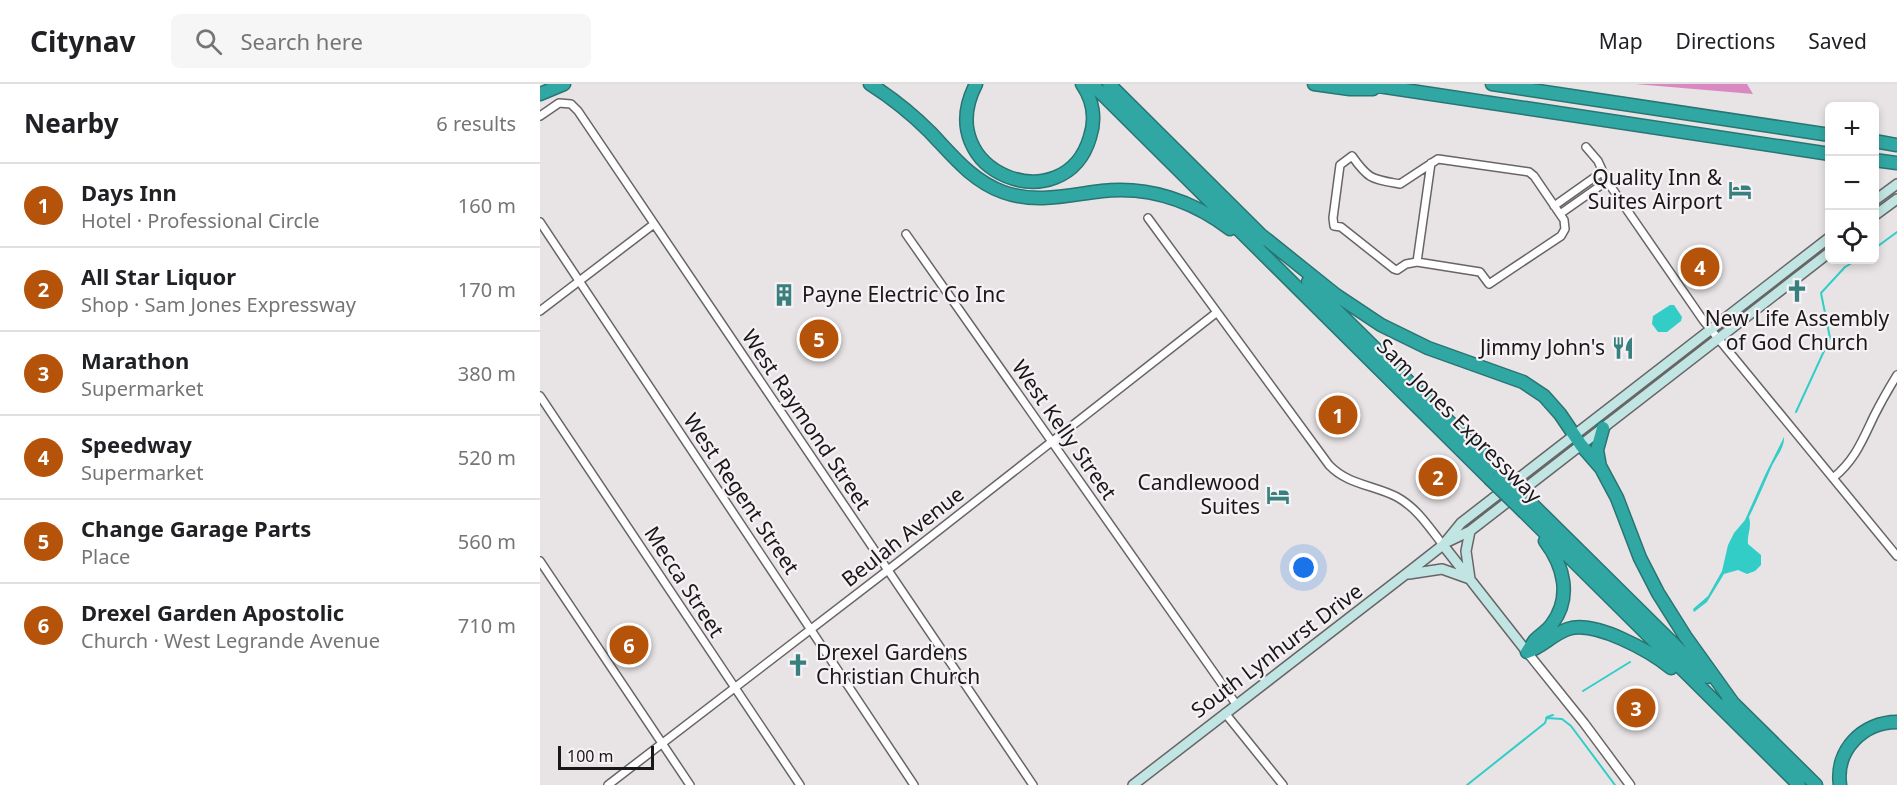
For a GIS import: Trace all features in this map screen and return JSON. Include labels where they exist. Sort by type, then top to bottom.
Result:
[{"type":"highway","points":[[540,94],[564,84]]},
{"type":"highway","points":[[870,84],[906,110],[968,171],[993,188],[1013,195],[1035,198],[1123,190],[1156,194],[1177,200],[1219,221],[1285,276]]},
{"type":"highway","points":[[976,84],[969,100],[967,117],[973,146],[985,163],[995,172],[1008,178],[1028,182],[1048,179],[1063,172],[1085,150],[1091,135],[1093,115],[1090,99],[1082,84]]},
{"type":"highway","name":"Sam Jones Expressway","points":[[1092,84],[1285,276],[1816,785]]},
{"type":"highway","name":"Sam Jones Expressway","points":[[1109,84],[1261,235],[1494,475]]},
{"type":"highway","points":[[1314,84],[1350,89],[1396,89]]},
{"type":"highway","points":[[1365,84],[1825,153]]},
{"type":"highway","points":[[1492,84],[1825,134]]},
{"type":"highway","points":[[1526,84],[1578,98]]},
{"type":"highway","points":[[1879,142],[1897,145]]},
{"type":"highway","points":[[1879,161],[1897,163]]},
{"type":"highway","points":[[1261,235],[1336,295],[1381,325],[1428,348],[1516,379],[1535,388],[1544,396],[1601,468],[1617,498],[1640,558],[1658,593],[1684,636],[1733,703]]},
{"type":"highway","points":[[1601,468],[1597,450],[1603,428]]},
{"type":"highway","points":[[1527,652],[1535,640],[1554,621],[1563,599],[1564,584],[1555,556],[1528,508]]},
{"type":"highway","name":"Sam Jones Expressway","points":[[1528,508],[1713,700],[1799,785]]},
{"type":"highway","points":[[1527,652],[1539,648],[1566,629],[1587,628],[1620,638],[1652,654],[1713,700]]},
{"type":"highway","points":[[1840,785],[1841,762],[1853,740],[1874,726],[1897,722]]},
{"type":"main road","points":[[1879,198],[1897,183]]},
{"type":"main road","points":[[1879,213],[1897,199]]},
{"type":"main road","name":"South Lynhurst Drive","points":[[1133,785],[1443,545],[1470,531],[1711,329],[1825,241]]},
{"type":"main road","name":"South Lynhurst Drive","points":[[1443,545],[1461,523],[1577,440],[1603,428],[1825,256]]},
{"type":"main road","points":[[1470,531],[1466,551],[1470,579]]},
{"type":"main road","points":[[1443,545],[1527,652]]},
{"type":"main road","points":[[1406,574],[1442,569],[1470,579]]},
{"type":"street","name":"West Raymond Street","points":[[540,116],[561,103],[574,106],[1033,785]]},
{"type":"street","points":[[1586,147],[1598,161],[1607,181],[1681,289],[1711,329],[1897,556]]},
{"type":"street","points":[[1352,156],[1373,180],[1400,184],[1431,163],[1438,159],[1529,172],[1560,214],[1565,225],[1562,235],[1489,284],[1480,272],[1418,262],[1394,269],[1341,227],[1334,226],[1340,165],[1352,156]]},
{"type":"street","points":[[1418,262],[1431,163]]},
{"type":"street","points":[[1554,206],[1602,172]]},
{"type":"street","points":[[1560,214],[1607,181]]},
{"type":"street","points":[[1148,218],[1332,468],[1349,480],[1389,493],[1405,502],[1443,545]]},
{"type":"street","name":"West Regent Street","points":[[540,222],[914,785]]},
{"type":"street","points":[[540,311],[654,224]]},
{"type":"street","name":"West Kelly Street","points":[[906,234],[1236,704]]},
{"type":"street","name":"Beulah Avenue","points":[[608,785],[888,570],[1216,313]]},
{"type":"street","points":[[1833,478],[1856,454],[1897,375]]},
{"type":"street","name":"Mecca Street","points":[[540,396],[800,785]]},
{"type":"street","points":[[540,561],[690,785]]},
{"type":"street","points":[[1527,652],[1589,728],[1630,785]]},
{"type":"street","points":[[1225,713],[1283,785]]},
{"type":"shaded area","points":[[1635,84],[1747,84],[1753,94]]},
{"type":"water","points":[[1670,305],[1674,305],[1682,317],[1681,321],[1667,332],[1658,332],[1652,324],[1653,316]]},
{"type":"water","points":[[1784,437],[1781,449],[1749,517],[1748,544],[1761,555],[1761,565],[1755,571],[1747,574],[1738,570],[1724,574],[1707,602],[1694,612],[1693,609],[1708,596],[1722,571],[1728,545],[1745,520]]},
{"type":"waterway","points":[[1879,245],[1897,232]]},
{"type":"waterway","points":[[1796,412],[1830,338],[1821,293],[1850,264]]},
{"type":"waterway","points":[[1583,691],[1630,662]]},
{"type":"waterway","points":[[1467,785],[1545,723],[1547,717],[1553,715]]},
{"type":"waterway","points":[[1546,718],[1562,719],[1571,726],[1615,785]]},
{"type":"place","name":"Quality Inn & Suites Airport","points":[[1740,190]]},
{"type":"place","name":"Speedway","points":[[1700,267]]},
{"type":"place","name":"New Life Assembly of God Church","points":[[1797,291]]},
{"type":"place","name":"Payne Electric Co Inc","points":[[784,295]]},
{"type":"place","name":"Change Garage Parts","points":[[819,339]]},
{"type":"place","name":"Jimmy John's","points":[[1623,348]]},
{"type":"place","name":"Days Inn","points":[[1338,415]]},
{"type":"place","name":"All Star Liquor","points":[[1438,477]]},
{"type":"place","name":"Candlewood Suites","points":[[1278,495]]},
{"type":"place","name":"Drexel Garden Apostolic","points":[[629,645]]},
{"type":"place","name":"Drexel Gardens Christian Church","points":[[798,665]]},
{"type":"place","name":"Marathon","points":[[1636,708]]}]
